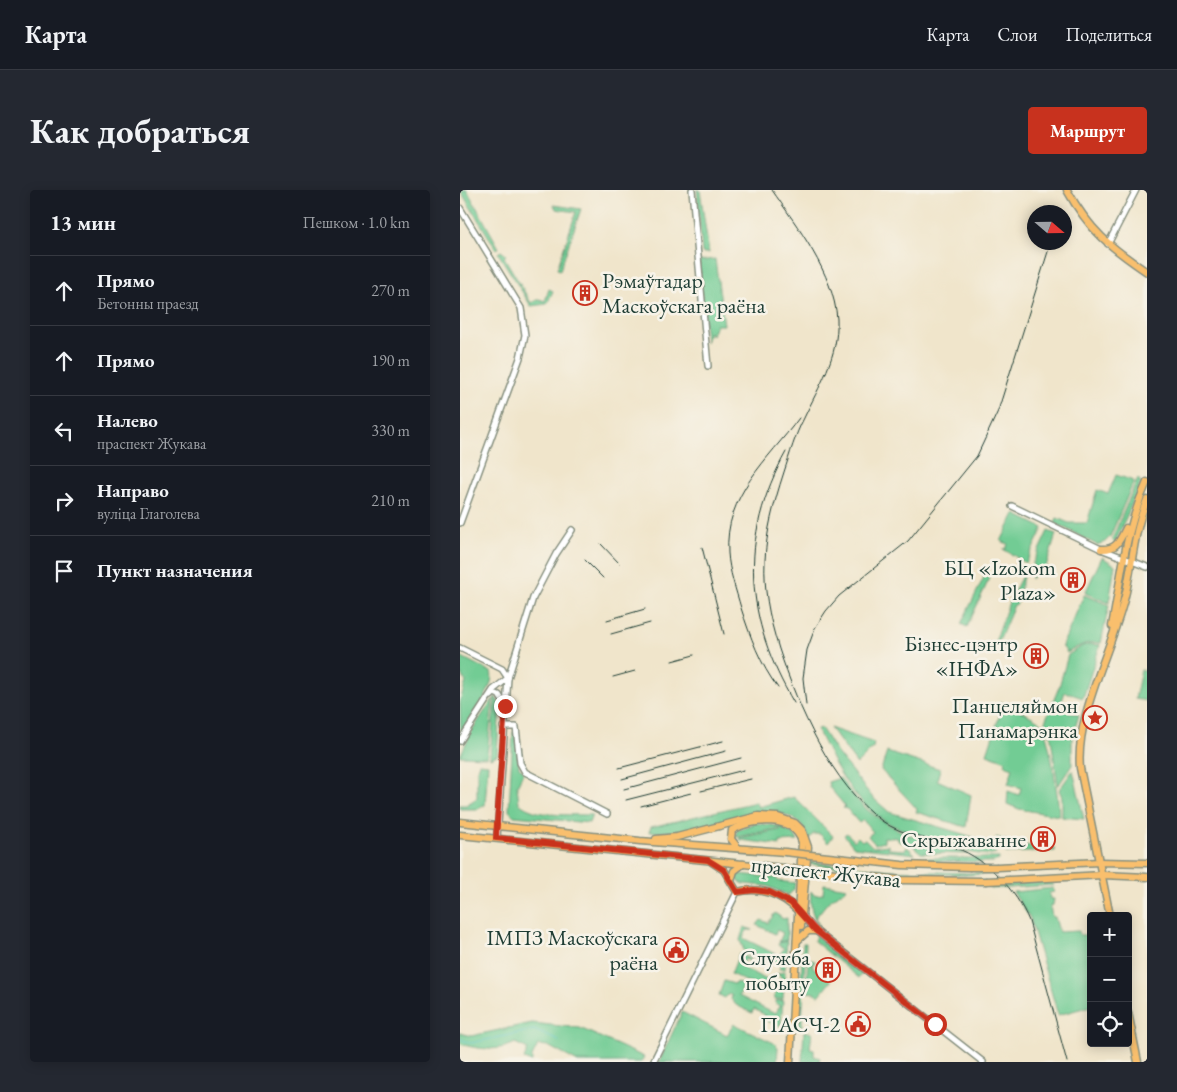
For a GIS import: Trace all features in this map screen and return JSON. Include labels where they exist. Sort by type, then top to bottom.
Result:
[{"type":"main road","points":[[1069,191],[1089,225],[1108,244],[1147,272]]},
{"type":"main road","points":[[1101,548],[1109,549],[1116,545],[1147,482]]},
{"type":"main road","points":[[1109,912],[1080,768],[1079,747],[1122,605],[1138,523],[1147,500]]},
{"type":"main road","points":[[1110,640],[1123,558],[1134,511]]},
{"type":"main road","points":[[640,841],[677,837],[758,816],[787,819],[802,830],[807,839],[803,916],[797,941]]},
{"type":"main road","points":[[738,848],[730,836],[735,828],[767,821],[782,823],[793,828],[800,836],[802,846],[790,1062]]},
{"type":"main road","name":"праспект Жукава","points":[[460,822],[640,841],[785,852],[902,865],[997,867],[1100,862],[1147,863]]},
{"type":"main road","name":"праспект Жукава","points":[[460,835],[901,880],[985,881],[1103,875],[1147,877]]},
{"type":"main road","points":[[708,860],[722,868],[737,892],[754,890],[769,892],[791,903],[803,916]]},
{"type":"main road","points":[[731,882],[734,871],[744,864]]},
{"type":"main road","points":[[963,881],[966,867]]},
{"type":"main road","points":[[791,903],[798,899]]},
{"type":"main road","points":[[798,910],[803,904]]},
{"type":"main road","points":[[797,941],[808,931],[816,931]]},
{"type":"main road","points":[[1132,1032],[1138,1062]]},
{"type":"street","points":[[692,190],[708,366]]},
{"type":"street","points":[[1108,244],[1136,190]]},
{"type":"street","points":[[460,208],[521,308],[525,335],[520,358],[460,523]]},
{"type":"street","points":[[1012,506],[1123,558],[1147,567]]},
{"type":"street","points":[[496,838],[508,678],[533,598],[556,554],[572,530]]},
{"type":"street","points":[[460,648],[502,669],[508,678]]},
{"type":"street","points":[[461,737],[488,698],[501,682],[508,678]]},
{"type":"street","points":[[488,698],[494,693],[499,695],[505,706]]},
{"type":"street","points":[[503,727],[516,727],[520,762],[525,772],[607,814]]},
{"type":"street","points":[[652,1060],[737,892]]},
{"type":"street","points":[[803,916],[816,931],[983,1062]]},
{"type":"green space","points":[[460,190],[467,190],[499,248],[496,249]]},
{"type":"green space","points":[[697,190],[700,190],[709,253],[702,253]]},
{"type":"green space","points":[[554,205],[581,209],[560,270],[557,269],[576,212],[556,209]]},
{"type":"green space","points":[[501,251],[506,255],[504,257],[531,303],[539,299],[545,301],[549,289],[553,291],[547,304],[531,306],[498,253]]},
{"type":"green space","points":[[715,259],[724,325],[716,325],[712,335],[709,331],[706,342],[699,261]]},
{"type":"green space","points":[[1116,475],[1134,481],[1110,537],[1105,542],[1097,545],[1055,523],[1057,518],[1069,523],[1087,523],[1097,490],[1108,494]]},
{"type":"green space","points":[[1138,478],[1141,483],[1115,543],[1112,539]]},
{"type":"green space","points":[[1015,514],[1043,528],[1026,563],[1003,549],[1006,549],[1008,544],[1001,541]]},
{"type":"green space","points":[[1048,531],[1056,534],[1043,576],[1035,573],[1031,579],[1033,563]]},
{"type":"green space","points":[[1102,557],[1115,565],[1109,603],[1085,593]]},
{"type":"green space","points":[[1024,572],[1017,604],[1014,605],[997,646],[994,645],[1010,599]]},
{"type":"green space","points":[[984,577],[990,577],[967,627],[961,624]]},
{"type":"green space","points":[[1084,595],[1109,605],[1101,643],[1087,643],[1067,653],[1062,646]]},
{"type":"green space","points":[[1100,645],[1083,698],[1065,692],[1059,709],[1079,715],[1072,738],[1072,765],[1058,786],[1050,731],[1044,724],[1059,687],[1068,655],[1082,646]]},
{"type":"green space","points":[[460,656],[491,672],[492,678],[484,699],[467,726],[461,730],[460,701],[466,682],[460,673]]},
{"type":"green space","points":[[1141,670],[1147,671],[1147,701],[1135,699]]},
{"type":"green space","points":[[495,696],[500,704],[497,755],[490,758]]},
{"type":"green space","points":[[493,699],[487,757],[460,756],[472,730]]},
{"type":"green space","points":[[1001,702],[1036,719],[1043,727],[1053,766],[1059,816],[1019,809],[1007,804],[1008,791],[1019,795],[1021,788],[1008,784],[1013,768],[1005,765],[1006,761],[987,754],[1001,711],[999,707]]},
{"type":"green space","points":[[821,728],[837,753],[873,798],[889,812],[983,840],[994,848],[996,853],[970,852],[894,826],[880,818],[857,797],[839,771],[817,729]]},
{"type":"green space","points":[[830,728],[874,743],[873,748],[857,764]]},
{"type":"green space","points":[[513,732],[516,733],[519,767],[524,771],[517,786],[519,803],[526,808],[544,813],[592,815],[589,823],[514,816],[509,811]]},
{"type":"green space","points":[[887,752],[940,769],[937,780],[971,795],[966,827],[916,812],[917,809],[881,770]]},
{"type":"green space","points":[[479,763],[488,764],[485,805],[478,809],[460,809],[460,805],[466,805],[477,798],[477,769]]},
{"type":"green space","points":[[1073,770],[1084,819],[1062,817],[1062,797],[1059,790]]},
{"type":"green space","points":[[840,778],[849,791],[868,811],[890,826],[915,837],[967,854],[921,853],[912,845],[898,841],[898,838],[884,837],[884,842],[875,844],[868,836],[873,832],[863,820],[859,823],[847,809],[843,808],[845,806],[829,787],[828,782]]},
{"type":"green space","points":[[794,797],[833,836],[828,843],[820,834],[813,834],[809,839],[801,826],[791,817],[779,813],[766,812],[687,829],[649,832],[651,827],[756,802],[758,807]]},
{"type":"green space","points":[[756,823],[786,827],[735,839],[737,830]]},
{"type":"green space","points":[[784,829],[795,835],[798,841],[780,842],[780,845],[740,840],[739,838]]},
{"type":"green space","points":[[847,833],[854,841],[858,837],[862,841],[865,839],[873,847],[888,845],[888,849],[905,850],[907,847],[915,854],[854,847],[844,835]]},
{"type":"green space","points":[[996,837],[1020,845],[1055,848],[1055,851],[1006,853]]},
{"type":"green space","points":[[925,858],[999,858],[999,860],[993,862],[929,861]]},
{"type":"green space","points":[[810,862],[889,870],[968,873],[1089,867],[968,875],[893,873],[809,864]]},
{"type":"green space","points":[[740,874],[776,878],[778,881],[795,883],[794,890],[788,895],[767,886],[744,884],[738,881],[736,877]]},
{"type":"green space","points":[[1051,881],[1054,885],[991,889],[989,885]]},
{"type":"green space","points":[[824,884],[847,888],[828,902],[815,918],[819,925],[814,917],[812,909],[811,891],[814,895],[823,894]]},
{"type":"green space","points":[[1053,888],[1054,892],[1049,893],[1050,899],[1054,899],[1053,905],[1050,906],[1052,917],[1055,917],[1059,932],[1079,931],[1080,935],[1087,935],[1087,1007],[1058,1015],[1030,918],[1013,892]]},
{"type":"green space","points":[[775,913],[783,919],[787,918],[787,940],[779,942],[783,933],[777,930],[775,934],[757,925],[761,920],[768,923]]},
{"type":"green space","points":[[744,927],[753,930],[747,930],[743,938],[779,956],[784,948],[778,945],[779,943],[787,941],[785,969],[779,969],[781,965],[767,958],[764,962],[745,953],[740,940]]},
{"type":"green space","points":[[816,935],[846,962],[848,961],[863,972],[859,978],[814,941]]},
{"type":"green space","points":[[803,943],[806,943],[802,1026],[798,1025]]},
{"type":"green space","points":[[739,954],[750,959],[749,961],[745,959],[741,967],[777,985],[782,977],[777,974],[785,971],[783,999],[774,999],[776,990],[771,987],[768,992],[766,991],[768,986],[763,984],[760,988],[731,974]]},
{"type":"green space","points":[[808,959],[815,961],[812,966],[831,981],[819,996],[815,993],[806,992]]},
{"type":"green space","points":[[724,981],[734,984],[737,982],[749,988],[748,990],[743,987],[739,996],[775,1014],[780,1006],[775,1003],[776,1001],[783,1000],[781,1024],[778,1026],[763,1019],[765,1015],[754,1009],[752,1013],[736,1005],[729,994],[725,998],[719,995]]},
{"type":"green space","points":[[682,1012],[727,1035],[734,1024],[774,1043],[778,1047],[777,1062],[659,1062]]},
{"type":"green space","points":[[532,1023],[580,1028],[644,1057],[641,1062],[578,1062],[548,1046],[538,1045],[532,1057],[532,1062],[524,1059],[528,1049],[515,1043],[495,1049],[460,1044],[460,1033],[471,1036]]},
{"type":"green space","points":[[804,1031],[812,1033],[810,1048],[814,1049],[814,1056],[820,1058],[819,1062],[802,1062]]},
{"type":"waterway","points":[[460,1039],[471,1043],[534,1030],[559,1041]]},
{"type":"railway","points":[[772,190],[803,235],[822,268],[829,285],[837,319],[835,346],[822,382],[801,424],[793,445],[777,496],[767,540],[765,560],[767,602],[779,649],[796,695],[818,743],[847,787],[864,805],[890,826],[968,853],[1000,877],[1017,898],[1029,921],[1067,1062]]},
{"type":"railway","points":[[806,705],[803,678],[807,650],[815,628],[826,611],[839,596],[908,541],[977,456],[998,411],[1048,250]]},
{"type":"railway","points":[[778,688],[761,660],[741,608],[730,567],[728,553],[729,532],[733,513],[750,480],[799,418]]},
{"type":"railway","points":[[786,452],[771,484],[760,516],[755,547],[754,579],[757,610],[765,641],[794,703]]},
{"type":"railway","points":[[601,544],[619,563]]},
{"type":"railway","points":[[702,547],[724,634]]},
{"type":"railway","points":[[585,560],[603,578]]},
{"type":"railway","points":[[607,620],[645,609]]},
{"type":"railway","points":[[611,634],[650,623]]},
{"type":"railway","points":[[672,661],[694,655]]},
{"type":"railway","points":[[613,677],[635,671]]},
{"type":"railway","points":[[619,768],[723,741]]},
{"type":"railway","points":[[622,779],[726,751]]},
{"type":"railway","points":[[624,789],[741,758]]},
{"type":"railway","points":[[626,800],[744,770]]},
{"type":"railway","points":[[701,791],[751,779]]},
{"type":"railway","points":[[641,806],[691,793]]},
{"type":"place","name":"Рэмаўтадар Маскоўскага раёна","points":[[585,293]]},
{"type":"place","name":"БЦ «Izokom Plaza»","points":[[1073,580]]},
{"type":"place","name":"Бізнес-цэнтр «ІНФА»","points":[[1036,656]]},
{"type":"place","name":"Панцеляймон Панамарэнка","points":[[1095,718]]},
{"type":"place","name":"Скрыжаванне","points":[[1043,839]]},
{"type":"place","name":"ІМПЗ Маскоўскага раёна","points":[[676,950]]},
{"type":"place","name":"Служба побыту","points":[[828,970]]},
{"type":"place","name":"ПАСЧ-2","points":[[858,1024]]},
{"type":"route","points":[[505,706],[496,838],[708,860],[724,870],[737,892],[754,890],[769,892],[791,903],[816,931],[935,1024]]}]
